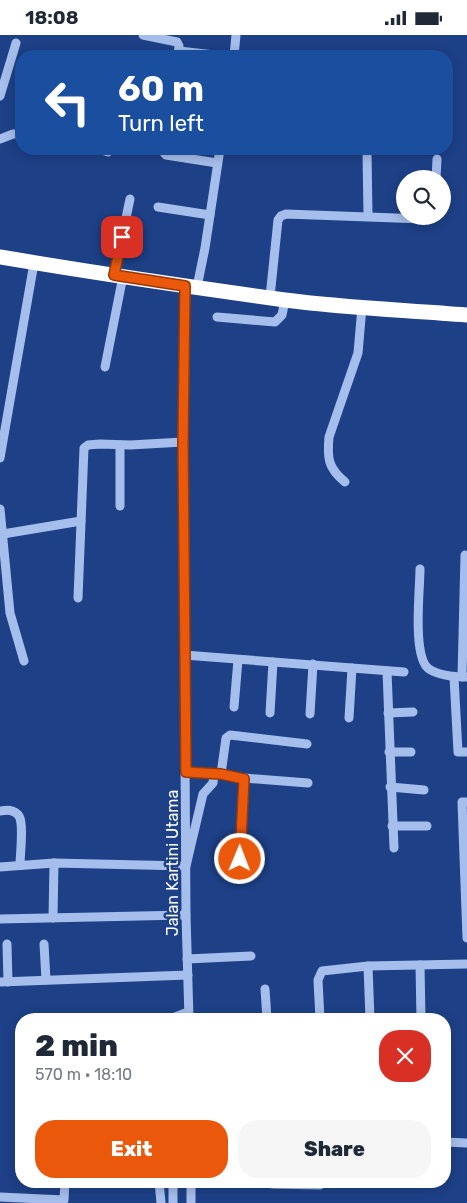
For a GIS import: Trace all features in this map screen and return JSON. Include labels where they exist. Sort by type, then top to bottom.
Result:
[{"type":"highway","points":[[0,257],[191,287],[278,298],[467,315]]},
{"type":"street","points":[[143,35],[177,42],[179,50]]},
{"type":"street","points":[[235,50],[236,35]]},
{"type":"street","points":[[0,96],[16,43]]},
{"type":"street","points":[[0,139],[15,134]]},
{"type":"street","points":[[166,155],[217,163]]},
{"type":"street","name":"Jalan Kartini Utama","points":[[189,1013],[186,915],[183,442],[191,287],[210,215],[219,155]]},
{"type":"street","points":[[367,155],[368,216]]},
{"type":"street","points":[[436,170],[437,159]]},
{"type":"street","points":[[105,367],[130,199]]},
{"type":"street","points":[[158,207],[210,215]]},
{"type":"street","points":[[218,317],[275,322],[282,315],[278,298],[278,220],[281,216],[286,214],[396,218]]},
{"type":"street","points":[[0,458],[34,263]]},
{"type":"street","points":[[345,483],[335,474],[330,465],[329,437],[358,353],[362,307]]},
{"type":"street","points":[[78,598],[84,448],[88,445],[183,442]]},
{"type":"street","points":[[120,445],[120,506]]},
{"type":"street","points":[[0,509],[10,613],[24,661]]},
{"type":"street","points":[[3,534],[81,521]]},
{"type":"street","points":[[463,752],[461,677],[464,555]]},
{"type":"street","points":[[420,569],[419,642],[422,659],[428,668],[461,677]]},
{"type":"street","points":[[0,616],[10,613]]},
{"type":"street","points":[[184,655],[404,672]]},
{"type":"street","points":[[234,707],[238,660]]},
{"type":"street","points":[[270,713],[273,662]]},
{"type":"street","points":[[310,714],[313,664]]},
{"type":"street","points":[[348,718],[352,668]]},
{"type":"street","points":[[388,671],[390,787],[394,849]]},
{"type":"street","points":[[388,713],[413,713]]},
{"type":"street","points":[[0,867],[54,863],[186,867],[203,795],[218,774],[227,736],[236,735],[307,744]]},
{"type":"street","points":[[389,752],[411,752]]},
{"type":"street","points":[[186,772],[218,774],[244,779],[308,783]]},
{"type":"street","points":[[240,873],[244,779]]},
{"type":"street","points":[[390,787],[424,790]]},
{"type":"street","points":[[467,801],[462,802],[467,938]]},
{"type":"street","points":[[0,811],[10,810],[18,815],[21,823],[20,865]]},
{"type":"street","points":[[392,826],[426,826]]},
{"type":"street","points":[[53,918],[54,863]]},
{"type":"street","points":[[0,919],[186,915]]},
{"type":"street","points":[[44,943],[46,981]]},
{"type":"street","points":[[8,944],[4,982],[188,975]]},
{"type":"street","points":[[187,959],[251,956]]},
{"type":"street","points":[[320,1013],[318,980],[322,971],[368,966],[467,964]]},
{"type":"street","points":[[420,965],[421,1013]]},
{"type":"street","points":[[368,966],[370,1013]]},
{"type":"street","points":[[265,989],[267,1013]]},
{"type":"street","points":[[451,1142],[467,1143]]},
{"type":"street","points":[[0,1197],[64,1200],[65,1188]]},
{"type":"street","points":[[160,1188],[161,1203]]},
{"type":"street","points":[[173,1188],[173,1203]]},
{"type":"street","points":[[191,1188],[191,1203]]},
{"type":"route","points":[[122,237],[114,275],[185,286],[183,442],[186,772],[221,774],[244,779],[240,859]]}]
